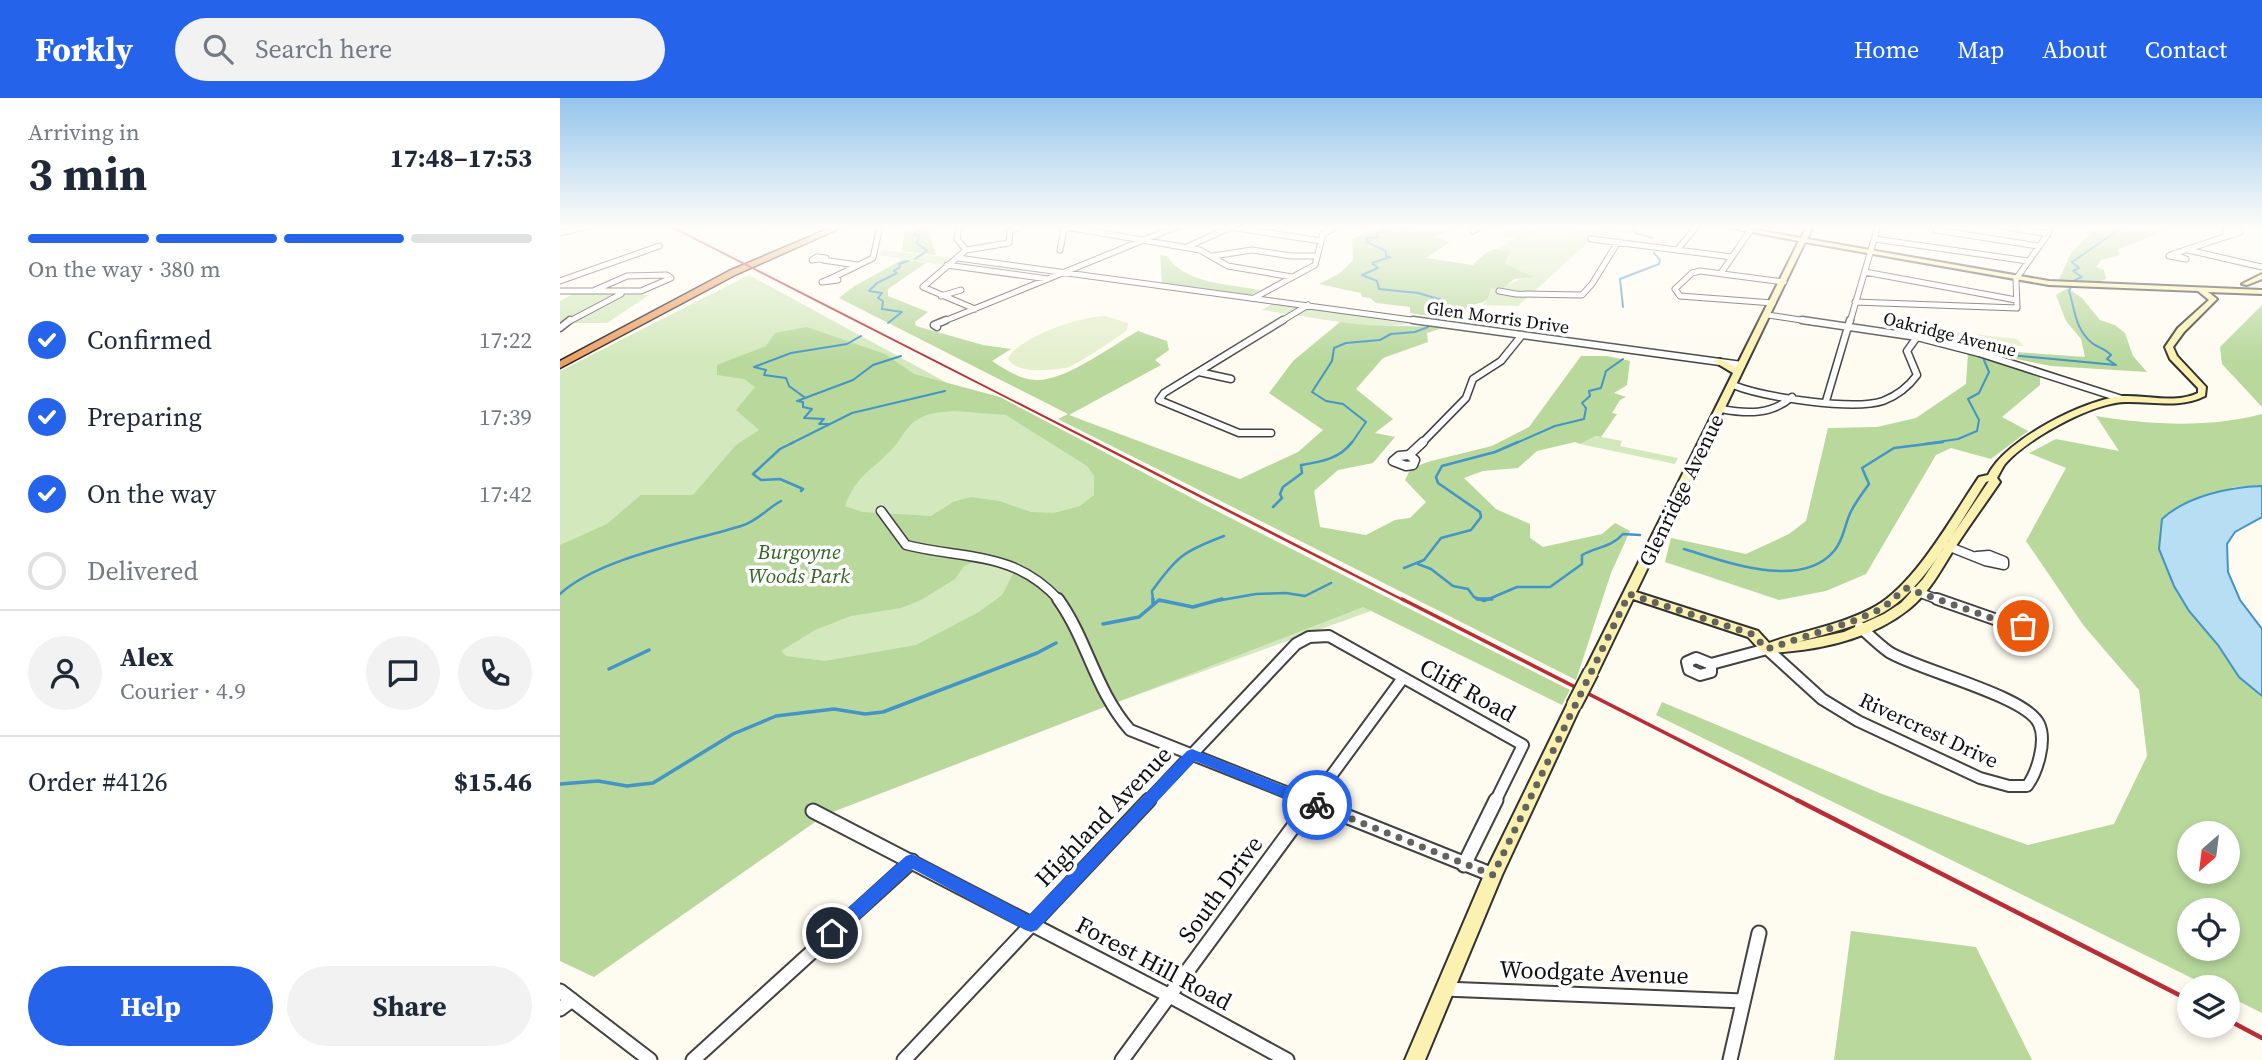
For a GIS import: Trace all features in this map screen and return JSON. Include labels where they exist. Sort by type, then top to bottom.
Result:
[{"type":"highway","points":[[560,355],[721,271]]},
{"type":"highway","points":[[560,365],[737,271]]},
{"type":"main road","name":"Glenridge Avenue","points":[[1415,1060],[1493,875],[1789,271]]},
{"type":"main road","points":[[1970,271],[2092,287],[2245,287],[2262,291]]},
{"type":"main road","points":[[2245,287],[2262,276]]},
{"type":"main road","points":[[1629,594],[1752,634],[1767,649],[1797,649],[1899,611],[1974,503],[1995,482],[1992,478],[2001,461],[2081,410],[2122,399],[2185,400],[2202,394],[2202,387],[2173,357],[2169,347],[2181,330],[2213,299],[2199,289]]},
{"type":"main road","points":[[1717,361],[1740,369]]},
{"type":"street","points":[[560,281],[589,271]]},
{"type":"street","points":[[832,278],[847,271]]},
{"type":"street","points":[[941,271],[923,287],[975,309]]},
{"type":"street","points":[[990,271],[1050,279]]},
{"type":"street","name":"Glen Morris Drive","points":[[1057,271],[1717,361]]},
{"type":"street","points":[[1260,271],[1293,277]]},
{"type":"street","points":[[1254,298],[1304,271]]},
{"type":"street","points":[[1499,291],[1575,296],[1588,290],[1598,271]]},
{"type":"street","points":[[1773,303],[1680,296],[1675,289],[1696,271],[1784,282]]},
{"type":"street","points":[[1855,302],[2017,308],[2016,279],[2021,271]]},
{"type":"street","points":[[937,327],[934,325],[1066,272]]},
{"type":"street","points":[[1826,401],[1865,272],[2016,300]]},
{"type":"street","points":[[560,291],[591,292],[625,292],[641,291],[670,276],[634,275],[591,292]]},
{"type":"street","points":[[941,296],[961,289]]},
{"type":"street","points":[[560,328],[577,315],[625,292]]},
{"type":"street","points":[[1271,433],[1238,433],[1159,400],[1164,393],[1308,305]]},
{"type":"street","name":"Oakridge Avenue","points":[[1768,315],[1917,337],[1979,353],[2122,399]]},
{"type":"street","points":[[1409,455],[1466,398],[1473,379],[1501,361],[1522,335]]},
{"type":"street","points":[[1733,385],[1791,397],[1881,402],[1914,380],[1917,371],[1907,351],[1917,337]]},
{"type":"street","points":[[1199,372],[1231,379]]},
{"type":"street","points":[[1721,409],[1751,413],[1775,410],[1782,408],[1791,397]]},
{"type":"street","points":[[881,511],[906,545],[996,560],[1049,585],[1069,615],[1115,716],[1130,730],[1493,875]]},
{"type":"street","points":[[1944,545],[1977,556]]},
{"type":"street","points":[[1913,590],[2000,621]]},
{"type":"street","name":"Rivercrest Drive","points":[[1767,649],[1822,699],[1858,721],[1980,778],[2009,786],[2027,786],[2035,776],[2041,740],[2040,725],[2032,715],[2007,701],[1889,652],[1858,626]]},
{"type":"street","name":"Cliff Road","points":[[1309,637],[1329,636],[1523,745],[1464,864]]},
{"type":"street","name":"Highland Avenue","points":[[904,1060],[1296,644],[1309,637]]},
{"type":"street","points":[[1711,664],[1767,649]]},
{"type":"street","name":"South Drive","points":[[1122,1060],[1404,678]]},
{"type":"street","name":"Forest Hill Road","points":[[813,811],[1170,996],[1287,1060]]},
{"type":"street","points":[[693,1060],[912,861]]},
{"type":"street","points":[[1730,1060],[1759,933]]},
{"type":"street","name":"Woodgate Avenue","points":[[1443,989],[1743,1001]]},
{"type":"street","points":[[564,1000],[650,1060]]},
{"type":"green space","points":[[882,271],[914,271],[888,289],[888,296],[928,312],[915,322],[916,326],[983,345],[1011,349],[992,361],[1024,378],[1036,380],[1061,375],[1088,362],[1138,331],[1167,341],[1169,350],[1155,360],[1161,365],[1069,415],[1240,479],[1298,452],[1323,430],[1269,393],[1293,361],[1340,322],[1443,328],[1427,333],[1428,342],[1383,358],[1356,389],[1393,419],[1375,433],[1395,437],[1373,463],[1338,470],[1314,491],[1320,527],[1366,535],[1395,520],[1410,518],[1426,502],[1405,480],[1411,468],[1492,446],[1529,427],[1581,356],[1607,356],[1630,361],[1627,385],[1614,393],[1626,397],[1620,400],[1612,413],[1617,414],[1601,437],[1596,436],[1580,444],[1575,442],[1537,451],[1518,468],[1483,471],[1464,478],[1496,509],[1530,524],[1530,538],[1543,547],[1602,534],[1615,523],[1630,531],[1611,573],[1576,680],[1058,419],[1068,414],[839,298]]},
{"type":"green space","points":[[1161,271],[1183,271],[1209,281],[1260,290],[1251,295],[1162,283]]},
{"type":"green space","points":[[1520,271],[1557,271],[1518,306],[1483,305],[1490,296],[1490,288],[1501,287],[1531,276]]},
{"type":"green space","points":[[1521,271],[1533,277],[1514,279],[1502,289],[1490,288],[1487,300],[1468,308],[1460,321],[1410,313],[1410,307],[1376,303],[1370,298],[1362,297],[1361,293],[1319,284],[1340,273]]},
{"type":"green space","points":[[2063,271],[2104,271],[2106,279],[2089,286],[2058,282]]},
{"type":"green space","name":"Burgoyne Woods Park","points":[[749,275],[962,391],[1385,606],[1009,741],[560,870],[560,371]]},
{"type":"green space","points":[[2068,288],[2082,298],[2100,320],[2115,325],[2125,333],[2133,356],[2147,372],[2051,366],[1996,355],[2002,351],[2085,357],[2081,339],[2066,321],[2056,295]]},
{"type":"green space","points":[[573,294],[649,295],[607,323],[560,323],[560,301]]},
{"type":"green space","points":[[1273,303],[1409,324],[1372,327],[1262,310]]},
{"type":"green space","points":[[2262,305],[2262,407],[2222,364],[2220,347]]},
{"type":"green space","points":[[1105,316],[1128,323],[1127,330],[1066,368],[1027,369],[1008,359],[1024,343],[1051,329]]},
{"type":"green space","name":"Burgoyne Woods Park","points":[[807,327],[885,354],[914,374],[1000,397],[1205,505],[1570,690],[1562,705],[1363,607],[825,815],[594,977],[560,961],[560,545],[607,524],[641,495],[693,495],[736,445],[759,430],[736,410],[755,387],[744,379],[717,375],[717,365],[766,346],[775,333]],"holes":[[[955,411],[1006,415],[1087,466],[1094,476],[1094,495],[1080,506],[1054,513],[1031,512],[999,501],[971,497],[953,502],[931,516],[862,512],[845,506],[854,487],[893,448],[914,422],[931,414]],[[979,560],[1007,564],[1013,574],[1002,595],[979,612],[916,645],[825,661],[786,656],[781,651],[815,630],[851,616],[901,608],[921,600],[955,579],[964,566]]]},
{"type":"green space","points":[[1956,332],[2017,339],[2024,346],[1989,345],[1980,350],[1957,342]]},
{"type":"green space","points":[[1968,353],[2040,375],[2040,385],[2002,417],[2028,431],[1991,459],[1951,448],[1936,455],[1866,574],[1826,591],[1779,600],[1665,562],[1671,538],[1746,554],[1789,534],[1806,521],[1828,428],[1877,427],[1916,418],[1966,384]]},
{"type":"green space","points":[[2262,414],[2262,486],[2233,487],[2159,549],[2174,586],[2189,611],[2218,645],[2239,677],[2262,696],[2262,1013],[2240,1002],[2240,975],[2186,975],[1656,715],[1662,702],[1882,794],[2028,845],[2114,824],[2147,756],[2139,690],[2084,626],[2026,541],[2066,468],[2029,453],[2056,439],[2119,451],[2096,416],[2179,424]]},
{"type":"green space","points":[[1596,436],[1622,441],[1620,446],[1678,458],[1675,464],[1580,444]]},
{"type":"green space","points":[[1851,931],[1976,947],[2032,1060],[1834,1060]]},
{"type":"water","points":[[2262,486],[2262,517],[2235,532],[2227,544],[2228,572],[2240,600],[2262,629],[2262,696],[2239,677],[2218,645],[2189,611],[2174,586],[2159,549],[2162,519],[2172,511],[2209,494]]},
{"type":"waterway","points":[[888,323],[902,312],[882,309],[883,301],[878,298],[882,293],[869,291],[877,283],[897,273],[894,271]]},
{"type":"waterway","points":[[1371,271],[1362,275],[1377,281],[1379,289],[1418,293],[1442,300],[1431,304],[1452,307],[1434,321]]},
{"type":"waterway","points":[[1623,307],[1620,279],[1641,271]]},
{"type":"waterway","points":[[2071,282],[2082,277],[2073,271]]},
{"type":"waterway","points":[[1999,354],[2116,365],[2107,359],[2111,355],[2109,353],[2092,343],[2082,332],[2069,291],[2071,287]]},
{"type":"waterway","points":[[1351,444],[1366,422],[1343,404],[1326,401],[1312,392],[1332,361],[1334,348],[1346,343],[1380,340],[1391,334],[1415,332],[1428,327]]},
{"type":"waterway","points":[[804,397],[789,386],[786,378],[764,375],[766,370],[754,367],[791,353],[847,344],[861,336]]},
{"type":"waterway","points":[[830,424],[819,424],[824,419],[804,418],[812,409],[803,407],[803,402],[797,401],[853,380],[873,365],[901,356]]},
{"type":"waterway","points":[[1514,444],[1555,426],[1584,419],[1586,408],[1582,403],[1590,396],[1589,391],[1601,388],[1606,371],[1623,359]]},
{"type":"waterway","points":[[1924,444],[1958,439],[1977,431],[1979,420],[1968,399],[1979,393],[1989,372],[1984,360]]},
{"type":"waterway","points":[[830,424],[852,413],[945,391]]},
{"type":"waterway","points":[[801,491],[803,489],[780,479],[761,480],[753,474],[780,449],[830,424]]},
{"type":"waterway","points":[[1273,507],[1282,498],[1280,494],[1283,487],[1302,473],[1301,465],[1336,456],[1352,442]]},
{"type":"waterway","points":[[1404,568],[1424,560],[1441,538],[1471,530],[1481,517],[1480,512],[1438,483],[1436,477],[1442,466],[1495,452],[1518,442]]},
{"type":"waterway","points":[[1684,549],[1761,569],[1802,569],[1819,563],[1837,547],[1851,512],[1869,484],[1862,468],[1894,448],[1943,442]]},
{"type":"waterway","points":[[560,594],[597,570],[621,561],[747,524],[781,501]]},
{"type":"waterway","points":[[1489,599],[1517,587],[1550,587],[1582,564],[1582,555],[1609,544],[1623,534],[1640,535]]},
{"type":"waterway","points":[[1153,601],[1152,591],[1175,562],[1199,546],[1224,536]]},
{"type":"waterway","points":[[1418,564],[1431,569],[1453,586],[1468,589],[1479,599]]},
{"type":"waterway","points":[[1216,601],[1256,594],[1286,593],[1305,596],[1331,583]]},
{"type":"waterway","points":[[1103,624],[1139,617],[1159,600],[1193,607],[1222,599]]},
{"type":"waterway","points":[[1479,599],[1489,599]]},
{"type":"waterway","points":[[1479,599],[1489,599]]},
{"type":"waterway","points":[[560,784],[598,781],[627,786],[653,783],[733,734],[776,716],[834,709],[865,714],[883,712],[1037,653],[1056,643]]},
{"type":"waterway","points":[[609,669],[649,650]]},
{"type":"railway","points":[[758,271],[1098,444]]},
{"type":"railway","points":[[1094,442],[1405,601]]},
{"type":"railway","points":[[1402,599],[1801,802]]},
{"type":"railway","points":[[1797,800],[2177,994]]},
{"type":"railway","points":[[2240,1026],[2262,1038]]},
{"type":"way so far","points":[[1317,805],[1493,875],[1629,594],[1752,634],[1767,649],[1853,621],[1883,608],[1906,588],[2000,621],[2013,620],[2023,626]]},
{"type":"route","points":[[832,933],[912,861],[1031,924],[1192,754],[1317,805]]}]
